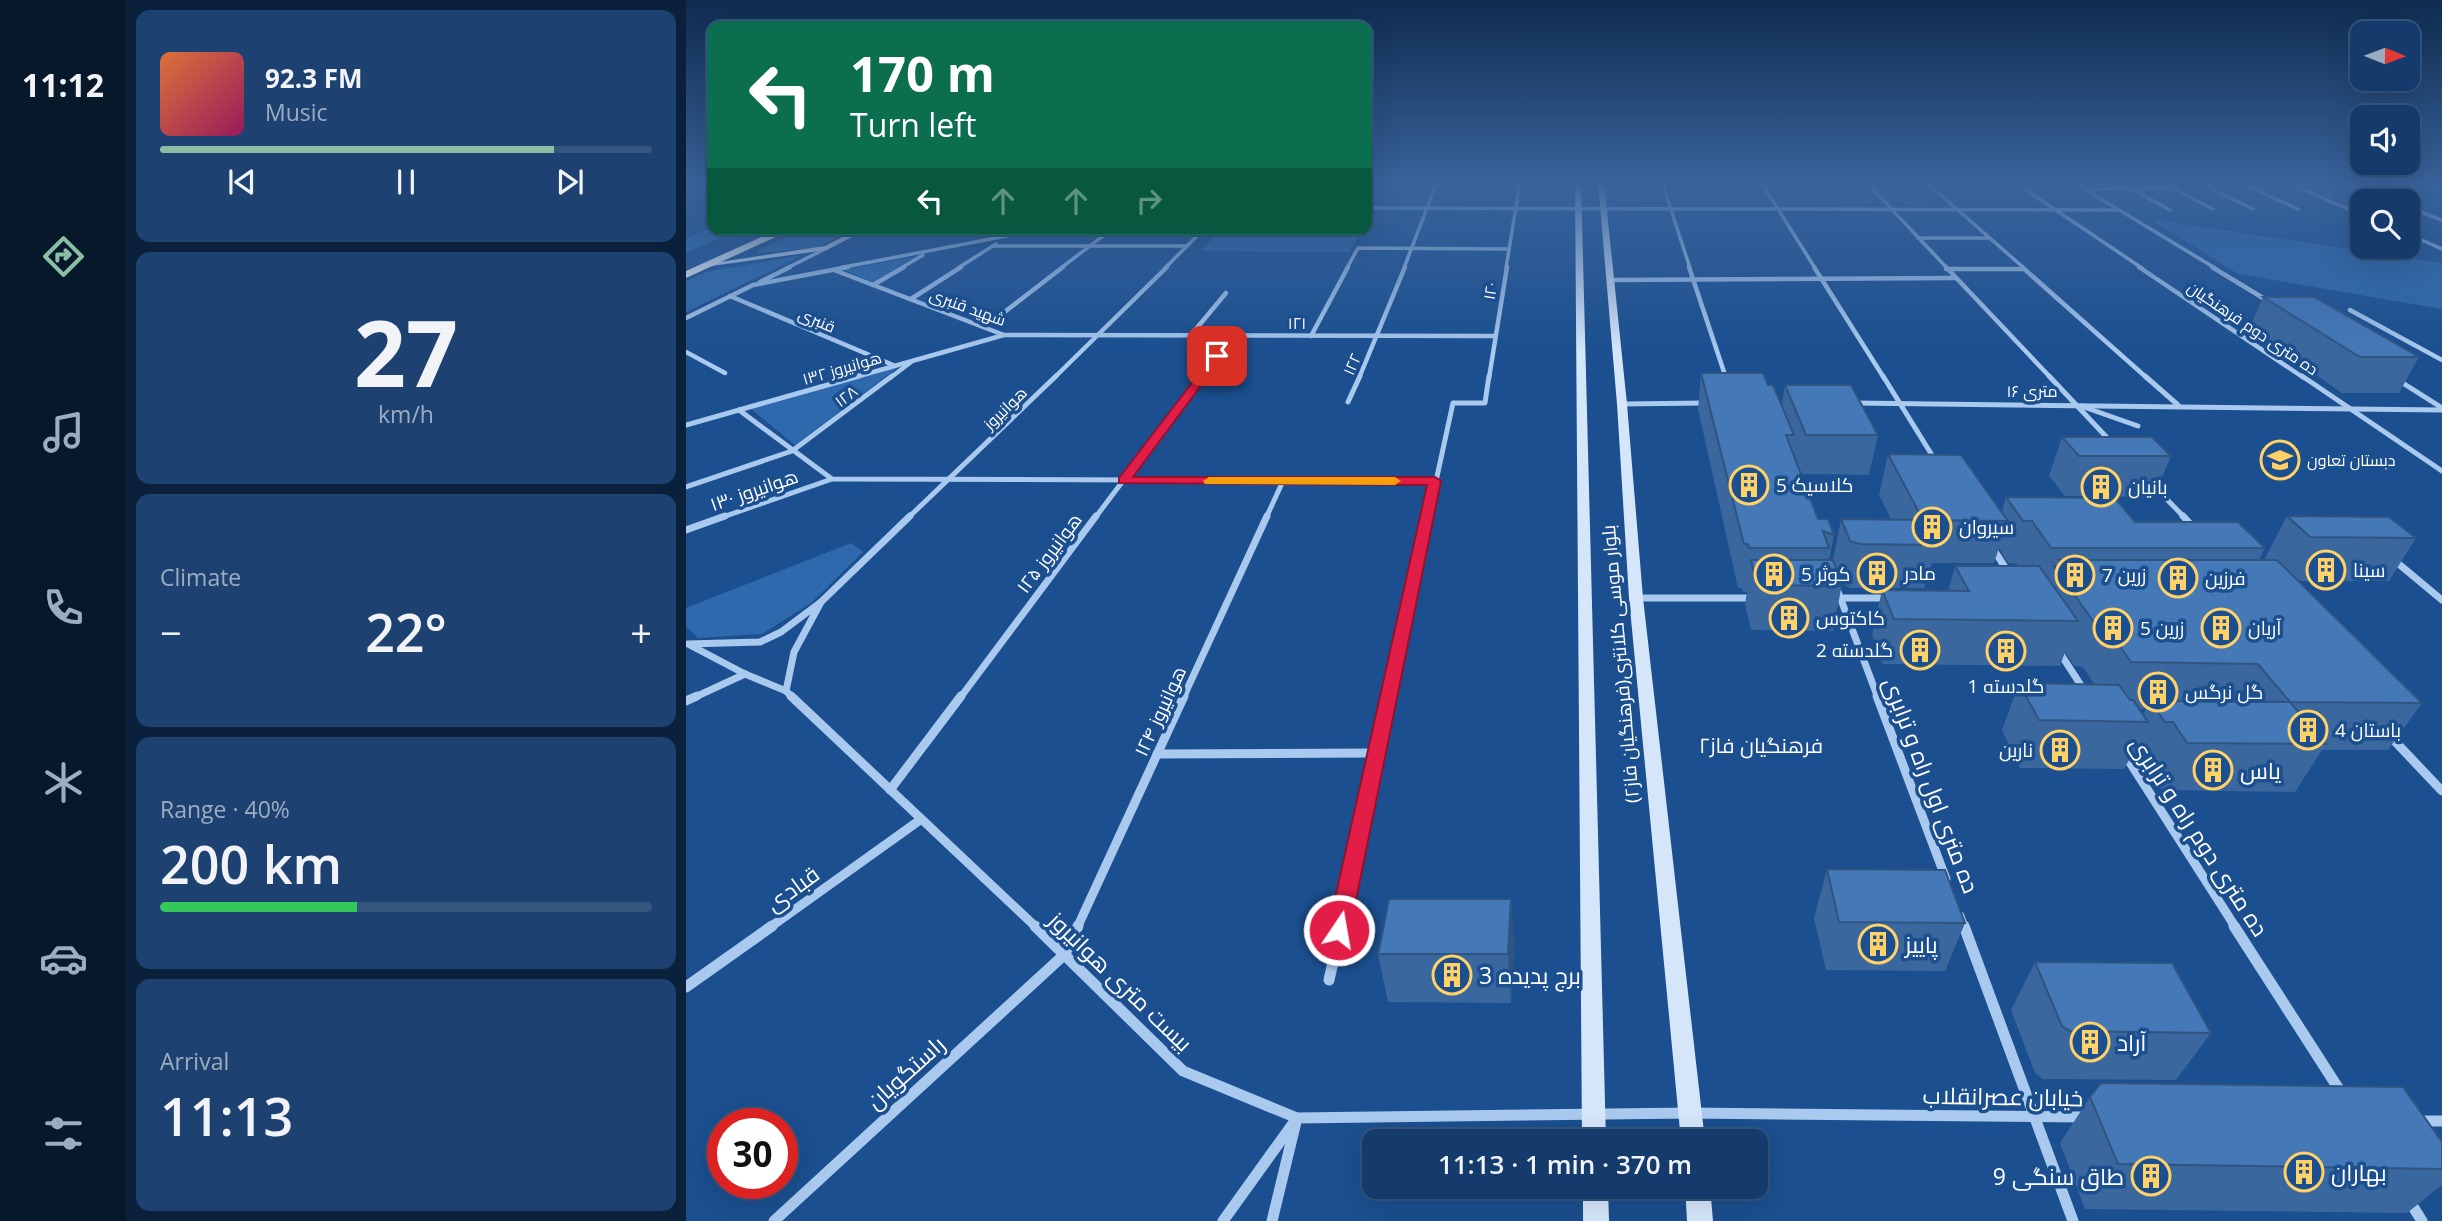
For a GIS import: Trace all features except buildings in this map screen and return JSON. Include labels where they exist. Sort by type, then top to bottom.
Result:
[{"type":"highway","points":[[686,275],[766,239]]},
{"type":"main road","points":[[711,264],[827,248],[845,239]]},
{"type":"main road","name":"بلوار موسی کلانتری(فرهنگیان فاز۲)","points":[[1579,239],[1594,1129]]},
{"type":"main road","name":"بلوار موسی کلانتری(فرهنگیان فاز۲)","points":[[1607,239],[1636,598],[1692,1129]]},
{"type":"main road","points":[[1595,1199],[1596,1221]]},
{"type":"main road","points":[[1698,1199],[1700,1221]]},
{"type":"street","points":[[753,285],[995,239]]},
{"type":"street","points":[[911,299],[1004,239]]},
{"type":"street","points":[[985,327],[1099,239]]},
{"type":"street","name":"هوانیروز","points":[[821,602],[1099,335],[1194,239]]},
{"type":"street","name":"۱۲۲","points":[[1348,402],[1378,336],[1414,239]]},
{"type":"street","name":"۱۲۰","points":[[1435,481],[1452,403],[1485,403],[1511,239]]},
{"type":"street","points":[[1680,239],[1730,390]]},
{"type":"street","points":[[1797,239],[1943,472]]},
{"type":"street","points":[[1919,239],[2121,452]]},
{"type":"street","points":[[1989,239],[2178,405]]},
{"type":"street","name":"ده متری دوم فرهنگیان","points":[[2098,239],[2442,471]]},
{"type":"street","points":[[2166,239],[2279,308]]},
{"type":"street","points":[[2420,239],[2442,249]]},
{"type":"street","points":[[993,246],[1187,246]]},
{"type":"street","points":[[686,318],[827,248]]},
{"type":"street","points":[[1311,335],[1357,248],[1509,249]]},
{"type":"street","points":[[873,285],[927,253]]},
{"type":"street","points":[[1946,269],[2024,269]]},
{"type":"street","name":"شهید قنبری","points":[[834,270],[1004,335],[1099,335]]},
{"type":"street","points":[[1610,280],[1955,278]]},
{"type":"street","points":[[1191,335],[1226,293]]},
{"type":"street","name":"قنبری","points":[[730,296],[894,366]]},
{"type":"street","points":[[2350,310],[2442,360]]},
{"type":"street","name":"هوانیروز ۱۳۲","points":[[686,425],[1004,335]]},
{"type":"street","name":"۱۲۱","points":[[1099,335],[1495,336]]},
{"type":"street","name":"هوانیروز ۱۲۵","points":[[890,790],[1233,335]]},
{"type":"street","points":[[686,352],[725,373]]},
{"type":"street","name":"۱۲۸","points":[[686,486],[792,452],[914,360]]},
{"type":"street","points":[[2395,379],[2442,409]]},
{"type":"street","points":[[1622,404],[1709,402]]},
{"type":"street","name":"۱۶ متری","points":[[1845,403],[2442,409]]},
{"type":"street","points":[[2074,404],[2138,426]]},
{"type":"street","points":[[739,410],[792,452],[832,479],[1435,481],[1375,753],[1329,980]]},
{"type":"street","name":"هوانیروز ۱۳۰","points":[[686,530],[832,479]]},
{"type":"street","name":"هوانیروز ۱۲۴","points":[[1065,954],[1283,481]]},
{"type":"street","points":[[2149,481],[2196,530]]},
{"type":"street","points":[[1988,540],[2017,586]]},
{"type":"street","points":[[2384,551],[2442,600]]},
{"type":"street","name":"ده متری اول راه و ترابری","points":[[1836,585],[1948,883]]},
{"type":"street","points":[[1636,598],[1759,598]]},
{"type":"street","points":[[1827,598],[1894,598]]},
{"type":"street","points":[[687,643],[760,642],[781,632],[821,602]]},
{"type":"street","points":[[687,643],[745,674],[786,691],[794,652],[821,602]]},
{"type":"street","points":[[2054,644],[2092,702]]},
{"type":"street","points":[[686,701],[745,674]]},
{"type":"street","name":"بیست متری هوانیروز","points":[[786,691],[1065,954],[1183,1071],[1297,1118],[1594,1114]]},
{"type":"street","points":[[2385,730],[2442,791]]},
{"type":"street","name":"ده متری دوم راه و ترابری","points":[[2121,749],[2351,1109]]},
{"type":"street","points":[[1157,754],[1375,753]]},
{"type":"street","name":"قبادی","points":[[686,987],[920,820]]},
{"type":"street","name":"ده متری اول راه و ترابری","points":[[1958,909],[2073,1221]]},
{"type":"street","name":"راستگویان","points":[[774,1221],[1065,954]]},
{"type":"street","name":"خیابان عصرانقلاب","points":[[1594,1114],[2103,1118]]},
{"type":"street","points":[[1223,1221],[1297,1118]]},
{"type":"street","points":[[1272,1221],[1297,1118]]},
{"type":"street","points":[[2400,1121],[2442,1121]]},
{"type":"street","points":[[2401,1187],[2422,1221]]},
{"type":"shaded area","points":[[686,239],[718,239],[686,253]]},
{"type":"shaded area","points":[[782,239],[834,239],[816,248],[758,253],[758,250]]},
{"type":"shaded area","points":[[1212,239],[1357,239],[1349,252],[1200,251]]},
{"type":"shaded area","points":[[2182,239],[2283,239],[2350,249],[2350,259],[2415,259],[2442,263],[2442,309],[2238,274]]},
{"type":"shaded area","points":[[803,255],[686,312],[686,281],[706,272]]},
{"type":"shaded area","points":[[916,256],[873,282],[844,270]]},
{"type":"shaded area","points":[[901,365],[795,445],[751,409]]},
{"type":"shaded area","points":[[851,543],[863,552],[811,603],[762,634],[698,638],[686,626],[686,608]]},
{"type":"slow traffic","points":[[1209,481],[1395,481]]},
{"type":"place","name":"دبستان تعاون","points":[[2280,460]]},
{"type":"place","name":"کلاسیک 5","points":[[1749,485]]},
{"type":"place","name":"بانیان","points":[[2101,487]]},
{"type":"place","name":"سیروان","points":[[1932,527]]},
{"type":"place","name":"سینا","points":[[2326,570]]},
{"type":"place","name":"مادر","points":[[1877,573]]},
{"type":"place","name":"کوثر 5","points":[[1774,574]]},
{"type":"place","name":"زرین 7","points":[[2075,575]]},
{"type":"place","name":"فرزین","points":[[2178,578]]},
{"type":"place","name":"کاکتوس","points":[[1789,618]]},
{"type":"place","name":"زرین 5","points":[[2113,628]]},
{"type":"place","name":"آریان","points":[[2221,628]]},
{"type":"place","name":"گلدسته 2","points":[[1920,650]]},
{"type":"place","name":"گلدسته 1","points":[[2006,651]]},
{"type":"place","name":"گل نرگس","points":[[2158,692]]},
{"type":"place","name":"باستان 4","points":[[2308,730]]},
{"type":"place","name":"نارین","points":[[2060,750]]},
{"type":"place","name":"یاس","points":[[2213,770]]},
{"type":"place","name":"پاییز","points":[[1878,944]]},
{"type":"place","name":"برج پدیده 3","points":[[1452,975]]},
{"type":"place","name":"آراد","points":[[2090,1042]]},
{"type":"place","name":"بهاران","points":[[2304,1172]]},
{"type":"place","name":"طاق سنگی 9","points":[[2151,1176]]},
{"type":"district","name":"فرهنگیان فاز۲","points":[[1761,745]]},
{"type":"route","points":[[1217,356],[1123,481],[1435,481],[1339,930]]}]
